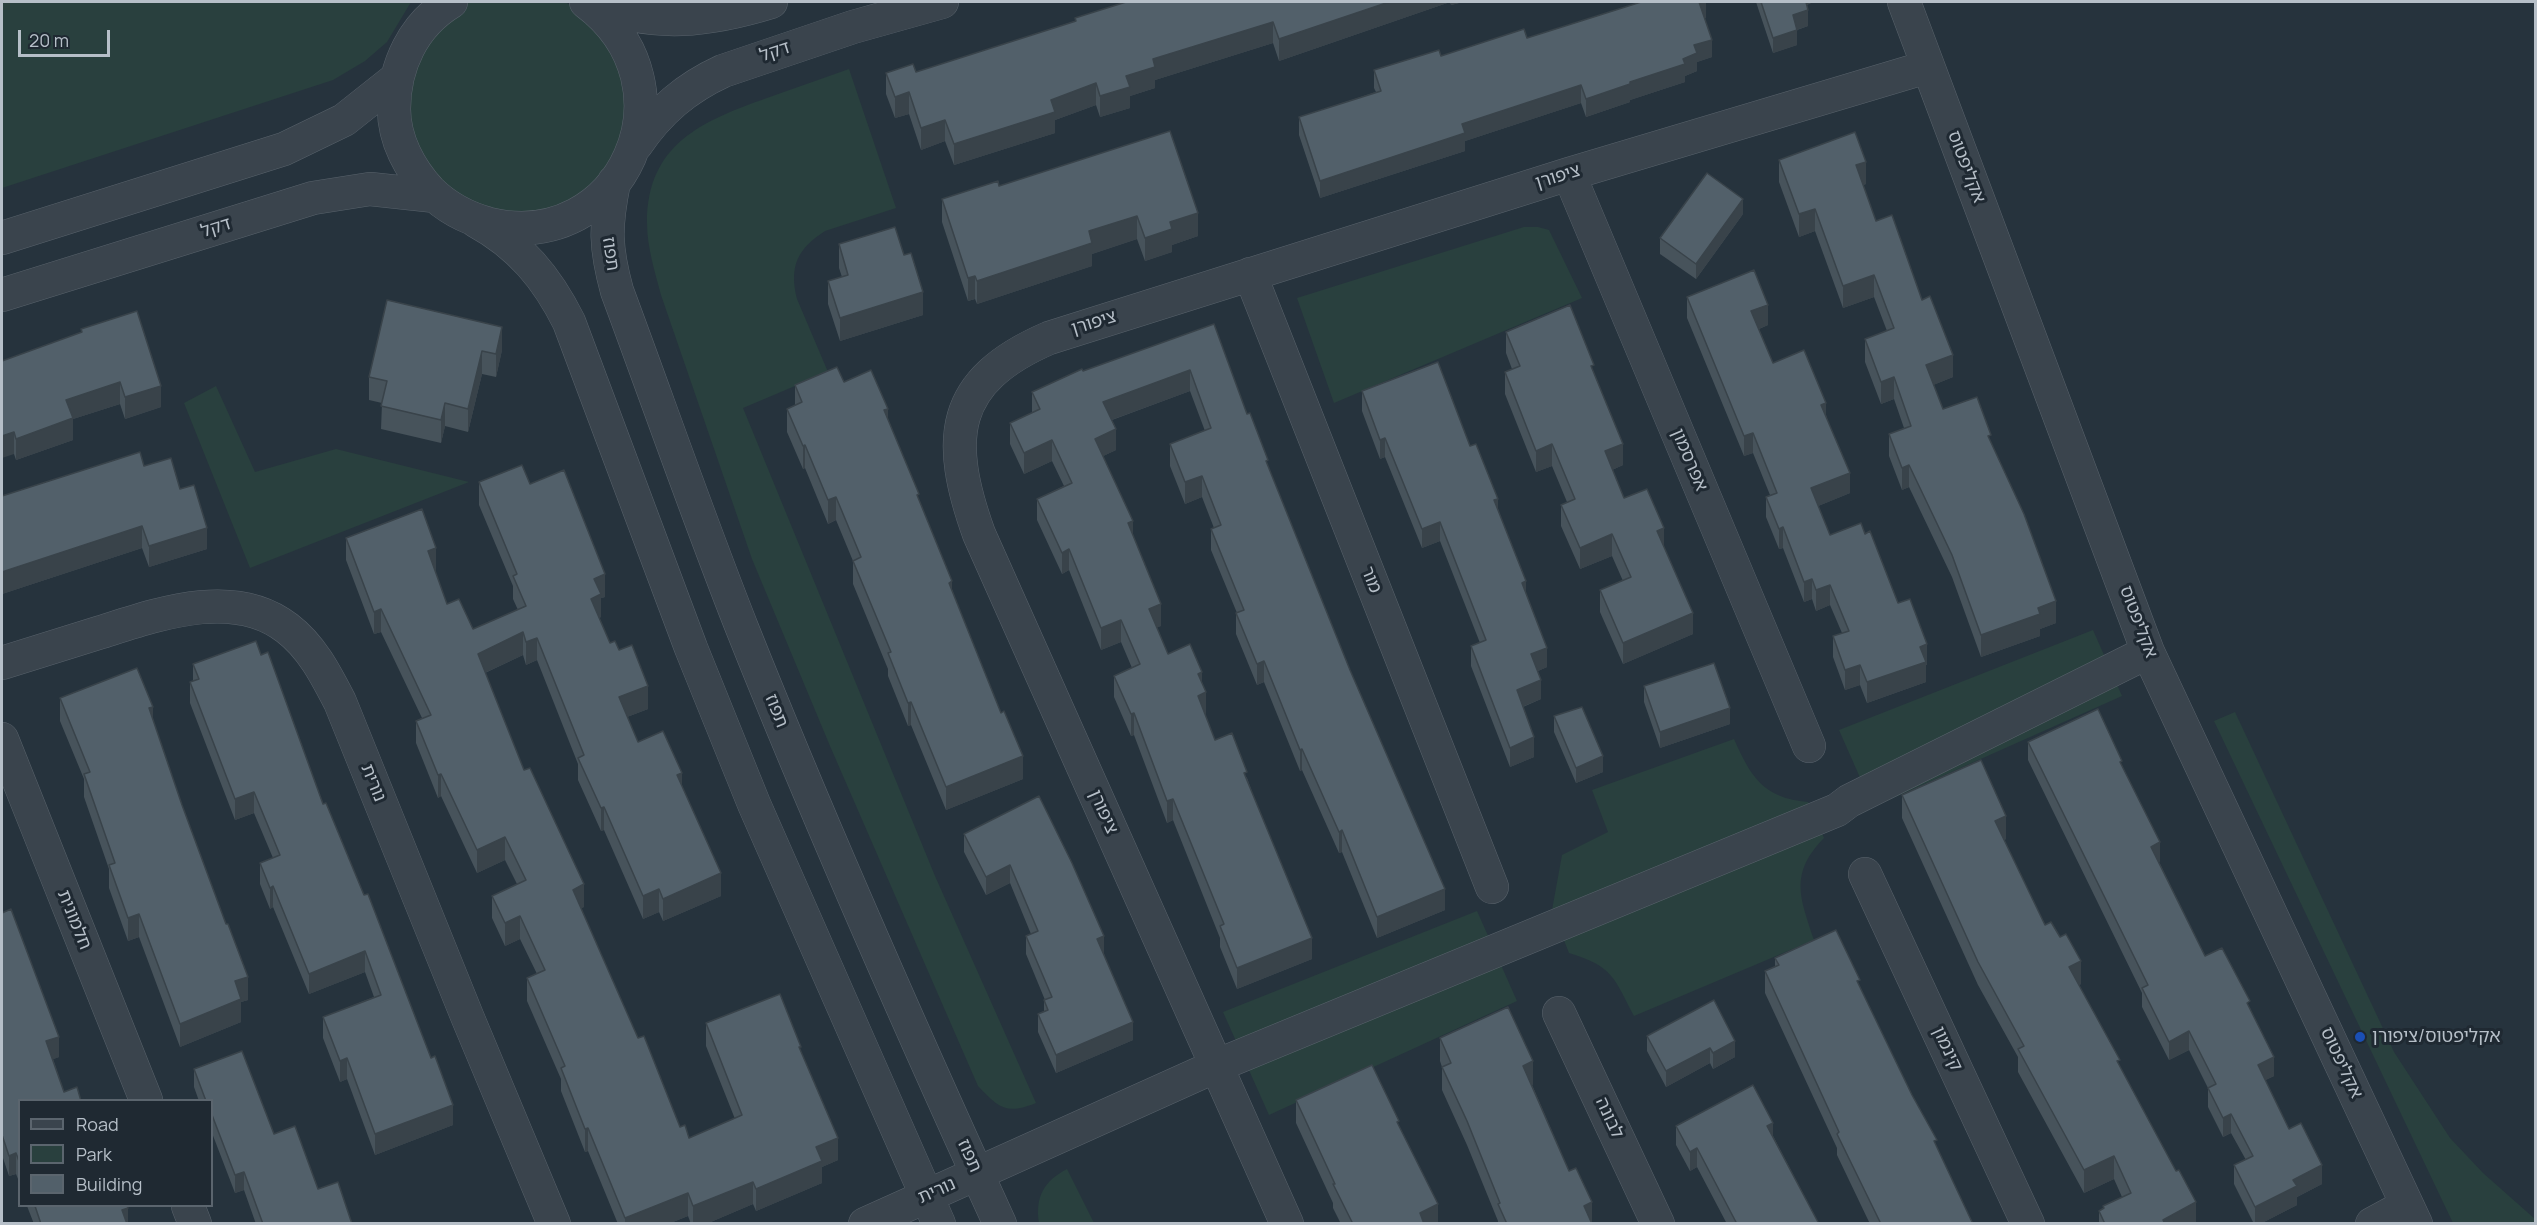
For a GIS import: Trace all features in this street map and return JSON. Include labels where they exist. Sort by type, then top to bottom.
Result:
[{"type":"street","points":[[451,2],[431,12],[411,41],[398,78],[394,112],[398,136],[407,159],[419,179],[435,196],[454,210],[508,241],[537,269],[569,322],[665,581],[734,755],[933,1210]]},
{"type":"street","points":[[587,2],[641,17],[680,20],[722,16],[771,2]]},
{"type":"street","points":[[476,221],[501,227],[526,228],[550,224],[593,203],[624,168],[634,146],[640,122],[641,97],[638,73],[617,31],[601,13],[587,2]]},
{"type":"street","name":"דקל","points":[[634,146],[649,126],[675,99],[723,70],[842,31],[942,2]]},
{"type":"street","name":"אקליפטוס","points":[[1904,2],[2148,652],[2412,1214]]},
{"type":"street","name":"ציפורן","points":[[1287,1224],[979,534],[965,494],[959,459],[961,428],[969,402],[983,380],[1002,362],[1024,348],[1049,338],[1569,174],[1927,67]]},
{"type":"street","points":[[2,238],[284,149],[344,120],[398,78]]},
{"type":"street","name":"אפרסמון","points":[[1569,174],[1809,746]]},
{"type":"street","name":"תפוז","points":[[614,182],[606,219],[609,262],[621,302],[713,551],[834,850],[1000,1224]]},
{"type":"street","name":"דקל","points":[[2,295],[322,196],[370,189],[435,196]]},
{"type":"street","name":"מור","points":[[1250,274],[1492,887]]},
{"type":"street","name":"נורית","points":[[2,663],[185,608],[226,606],[259,613],[286,627],[308,648],[326,673],[340,702],[554,1224]]},
{"type":"street","points":[[977,1173],[1216,1066],[1837,810],[1850,801],[2148,652]]},
{"type":"street","name":"חלמונית","points":[[2,739],[145,1099]]},
{"type":"street","name":"קינמון","points":[[1865,874],[2028,1224]]},
{"type":"street","name":"לבונה","points":[[1559,1013],[1658,1224]]},
{"type":"street","name":"נורית","points":[[865,1224],[933,1210],[977,1173]]},
{"type":"street","points":[[188,1207],[195,1224]]},
{"type":"street","points":[[2372,1224],[2412,1214]]},
{"type":"green space","points":[[2,2],[411,2],[387,42],[365,61],[333,80],[2,188]]},
{"type":"green space","points":[[470,2],[565,2],[594,20],[632,97],[616,163],[568,207],[502,217],[442,189],[408,134],[410,66],[449,14]]},
{"type":"green space","points":[[849,69],[896,208],[825,231],[802,252],[794,277],[797,299],[828,372],[743,408],[935,876],[1036,1103],[1026,1107],[1010,1109],[1004,1107],[992,1100],[978,1086],[830,746],[752,559],[661,295],[648,241],[649,196],[657,173],[668,155],[683,140],[700,127],[721,116]]},
{"type":"green space","points":[[1524,227],[1549,230],[1582,298],[1334,403],[1297,298]]},
{"type":"green space","points":[[216,386],[255,472],[336,449],[469,482],[250,568],[184,403]]},
{"type":"green space","points":[[2093,630],[2122,696],[1873,807],[1839,730]]},
{"type":"green space","points":[[2235,712],[2394,1052],[2450,1138],[2483,1173],[2535,1219],[2535,1223],[2453,1223],[2214,721]]},
{"type":"green space","points":[[1734,739],[1746,764],[1760,783],[1780,796],[1808,802],[1824,838],[1813,851],[1802,875],[1802,898],[1814,940],[1634,1016],[1622,992],[1604,969],[1569,953],[1552,910],[1562,855],[1608,832],[1592,790]]},
{"type":"green space","points":[[1477,911],[1517,1001],[1269,1115],[1223,1012]]},
{"type":"green space","points":[[1067,1169],[1094,1223],[1039,1223],[1038,1205],[1043,1191],[1052,1179]]},
{"type":"building","points":[[1126,2],[1389,2],[1279,39],[1273,22],[1153,59],[1155,67],[1126,76],[1130,87],[1100,96],[1096,83],[1051,100],[1055,112],[954,144],[945,120],[921,128],[909,92],[895,97],[886,73],[913,64],[916,72],[1076,21],[1075,18]]},
{"type":"building","points":[[1641,2],[1699,2],[1712,40],[1694,45],[1697,53],[1683,59],[1685,64],[1630,82],[1630,84],[1586,99],[1581,85],[1462,124],[1465,133],[1320,181],[1299,117],[1381,91],[1374,70],[1439,50],[1441,56],[1524,29],[1527,38]]},
{"type":"building","points":[[1761,2],[1806,2],[1808,10],[1793,15],[1797,30],[1773,38]]},
{"type":"building","points":[[1170,131],[1198,213],[1170,222],[1172,229],[1145,238],[1137,216],[1089,231],[1092,243],[977,281],[975,276],[968,278],[942,199],[998,181],[999,186]]},
{"type":"building","points":[[1855,132],[1866,162],[1856,165],[1876,221],[1892,215],[1922,300],[1930,296],[1953,355],[1926,365],[1943,409],[1977,397],[1991,435],[1988,436],[2024,514],[2056,601],[2038,608],[2040,614],[1981,635],[1952,555],[1909,465],[1902,468],[1889,434],[1911,426],[1894,377],[1881,382],[1865,339],[1894,328],[1874,275],[1843,286],[1815,209],[1799,214],[1779,160]]},
{"type":"building","points":[[1707,173],[1743,199],[1696,264],[1660,238]]},
{"type":"building","points":[[895,227],[904,255],[911,253],[923,292],[840,318],[828,281],[848,275],[839,244]]},
{"type":"building","points":[[1754,270],[1768,305],[1751,311],[1773,363],[1804,350],[1826,403],[1821,405],[1850,473],[1811,488],[1830,535],[1861,523],[1865,534],[1870,531],[1898,603],[1910,599],[1927,644],[1920,647],[1926,662],[1867,682],[1860,665],[1845,670],[1833,636],[1849,631],[1830,585],[1816,590],[1812,579],[1804,582],[1783,527],[1779,529],[1766,497],[1777,493],[1753,433],[1744,436],[1687,297]]},
{"type":"building","points":[[387,300],[502,327],[496,354],[482,351],[468,409],[445,403],[441,420],[381,406],[387,381],[369,377]]},
{"type":"building","points":[[1570,305],[1594,365],[1591,366],[1623,444],[1605,451],[1624,498],[1647,489],[1664,528],[1657,531],[1693,613],[1623,643],[1600,590],[1631,577],[1612,534],[1580,548],[1561,505],[1575,499],[1552,444],[1536,451],[1505,372],[1520,366],[1506,332]]},
{"type":"building","points":[[137,311],[161,386],[125,397],[120,382],[66,400],[73,418],[16,439],[14,432],[2,436],[2,361],[82,332],[81,329]]},
{"type":"building","points":[[1214,324],[1247,414],[1250,413],[1268,460],[1266,461],[1350,670],[1445,889],[1377,917],[1342,830],[1339,832],[1302,749],[1300,750],[1264,661],[1257,664],[1236,613],[1244,610],[1211,529],[1221,525],[1202,476],[1185,482],[1170,444],[1211,428],[1190,370],[1103,402],[1116,429],[1095,439],[1133,521],[1128,523],[1161,604],[1149,609],[1168,654],[1190,644],[1202,672],[1198,674],[1206,692],[1198,696],[1215,740],[1232,733],[1247,772],[1244,773],[1312,938],[1237,968],[1220,926],[1224,924],[1173,799],[1167,801],[1134,713],[1131,714],[1114,676],[1140,664],[1121,620],[1101,628],[1069,549],[1062,553],[1037,499],[1072,483],[1052,440],[1024,453],[1010,423],[1040,409],[1032,392],[1082,369],[1083,371]]},
{"type":"building","points":[[1438,362],[1470,446],[1476,444],[1498,499],[1494,500],[1526,581],[1522,583],[1547,648],[1531,654],[1541,680],[1517,690],[1534,737],[1510,748],[1471,646],[1486,640],[1440,522],[1422,529],[1385,438],[1380,440],[1362,391]]},
{"type":"building","points":[[837,367],[844,382],[871,370],[888,409],[884,410],[952,581],[949,583],[1001,713],[1004,711],[1023,756],[946,787],[911,702],[908,703],[888,653],[891,652],[853,561],[861,557],[836,497],[828,500],[787,409],[802,402],[795,385]]},
{"type":"building","points":[[140,452],[144,466],[171,458],[180,489],[194,485],[207,528],[149,546],[142,526],[2,572],[2,496]]},
{"type":"building","points":[[522,465],[530,484],[564,470],[605,574],[594,579],[601,594],[591,599],[610,643],[615,641],[619,650],[632,645],[648,686],[619,697],[638,742],[663,731],[682,773],[677,775],[721,873],[663,899],[659,889],[643,896],[604,807],[601,808],[578,758],[584,755],[537,638],[526,642],[523,632],[478,654],[524,770],[530,768],[584,884],[573,890],[638,1038],[644,1036],[680,1127],[685,1125],[689,1138],[742,1115],[706,1023],[780,994],[801,1047],[799,1047],[838,1138],[816,1147],[822,1161],[756,1189],[753,1182],[693,1206],[688,1193],[625,1218],[588,1128],[585,1129],[561,1068],[565,1066],[527,978],[545,970],[520,916],[505,923],[492,896],[526,880],[505,837],[477,850],[441,774],[438,775],[416,721],[431,715],[381,609],[374,612],[346,538],[422,509],[436,548],[428,551],[447,604],[459,599],[473,629],[526,606],[513,576],[517,574],[479,482]]},
{"type":"building","points":[[256,641],[261,655],[268,652],[323,804],[326,803],[364,895],[368,894],[431,1058],[435,1056],[453,1105],[375,1134],[347,1058],[340,1061],[323,1017],[381,995],[365,951],[309,974],[273,886],[270,888],[260,863],[280,855],[254,792],[235,799],[190,682],[199,679],[193,664]]},
{"type":"building","points":[[1714,663],[1730,708],[1660,732],[1644,686]]},
{"type":"building","points":[[137,668],[153,707],[149,708],[182,805],[248,977],[235,981],[241,999],[180,1024],[139,914],[128,918],[109,865],[115,863],[84,774],[90,772],[60,698]]},
{"type":"building","points":[[1582,707],[1603,756],[1576,768],[1554,716]]},
{"type":"building","points":[[2098,709],[2122,761],[2120,762],[2160,842],[2151,847],[2205,956],[2222,948],[2250,1001],[2247,1003],[2274,1057],[2258,1065],[2289,1129],[2301,1123],[2322,1165],[2293,1180],[2297,1186],[2255,1207],[2234,1165],[2253,1156],[2231,1114],[2223,1118],[2208,1088],[2216,1084],[2189,1031],[2169,1042],[2142,988],[2148,985],[2028,742]]},
{"type":"building","points":[[1981,760],[2006,816],[1995,821],[2045,925],[2051,922],[2060,937],[2066,934],[2081,961],[2069,967],[2120,1060],[2117,1061],[2176,1171],[2179,1170],[2196,1202],[2163,1220],[2165,1224],[2105,1224],[2099,1211],[2104,1208],[2103,1206],[2131,1193],[2114,1156],[2084,1170],[2018,1049],[2024,1046],[1978,962],[1902,795]]},
{"type":"building","points":[[1039,796],[1104,936],[1097,939],[1133,1022],[1056,1055],[1038,1014],[1048,1010],[1044,1000],[1052,997],[1026,936],[1038,931],[1010,865],[986,877],[964,834]]},
{"type":"building","points":[[11,909],[59,1037],[46,1041],[64,1092],[77,1087],[80,1099],[18,1099],[18,1158],[16,1153],[9,1156],[2,1135],[2,913]]},
{"type":"building","points":[[1836,930],[1860,980],[1857,981],[1912,1095],[1937,1140],[1934,1141],[1972,1222],[1969,1224],[1881,1224],[1837,1134],[1839,1132],[1765,971],[1779,965],[1775,958]]},
{"type":"building","points":[[1714,1000],[1735,1041],[1713,1053],[1710,1048],[1666,1071],[1647,1036]]},
{"type":"building","points":[[1508,1007],[1533,1061],[1523,1066],[1569,1171],[1576,1168],[1592,1202],[1584,1206],[1592,1224],[1507,1224],[1467,1121],[1442,1067],[1451,1063],[1440,1038]]},
{"type":"building","points":[[242,1051],[274,1134],[295,1126],[318,1189],[338,1182],[352,1224],[263,1224],[244,1172],[235,1175],[213,1118],[213,1099],[205,1099],[194,1069]]},
{"type":"building","points":[[1372,1065],[1399,1121],[1397,1122],[1438,1204],[1420,1213],[1424,1224],[1353,1224],[1296,1100]]},
{"type":"building","points":[[1753,1085],[1773,1123],[1767,1126],[1819,1224],[1737,1224],[1697,1148],[1690,1152],[1676,1126]]},
{"type":"building","points":[[35,1207],[128,1208],[122,1210],[127,1224],[41,1224]]},
{"type":"place","name":"אקליפטוס/ציפורן","points":[[2360,1037]]}]
